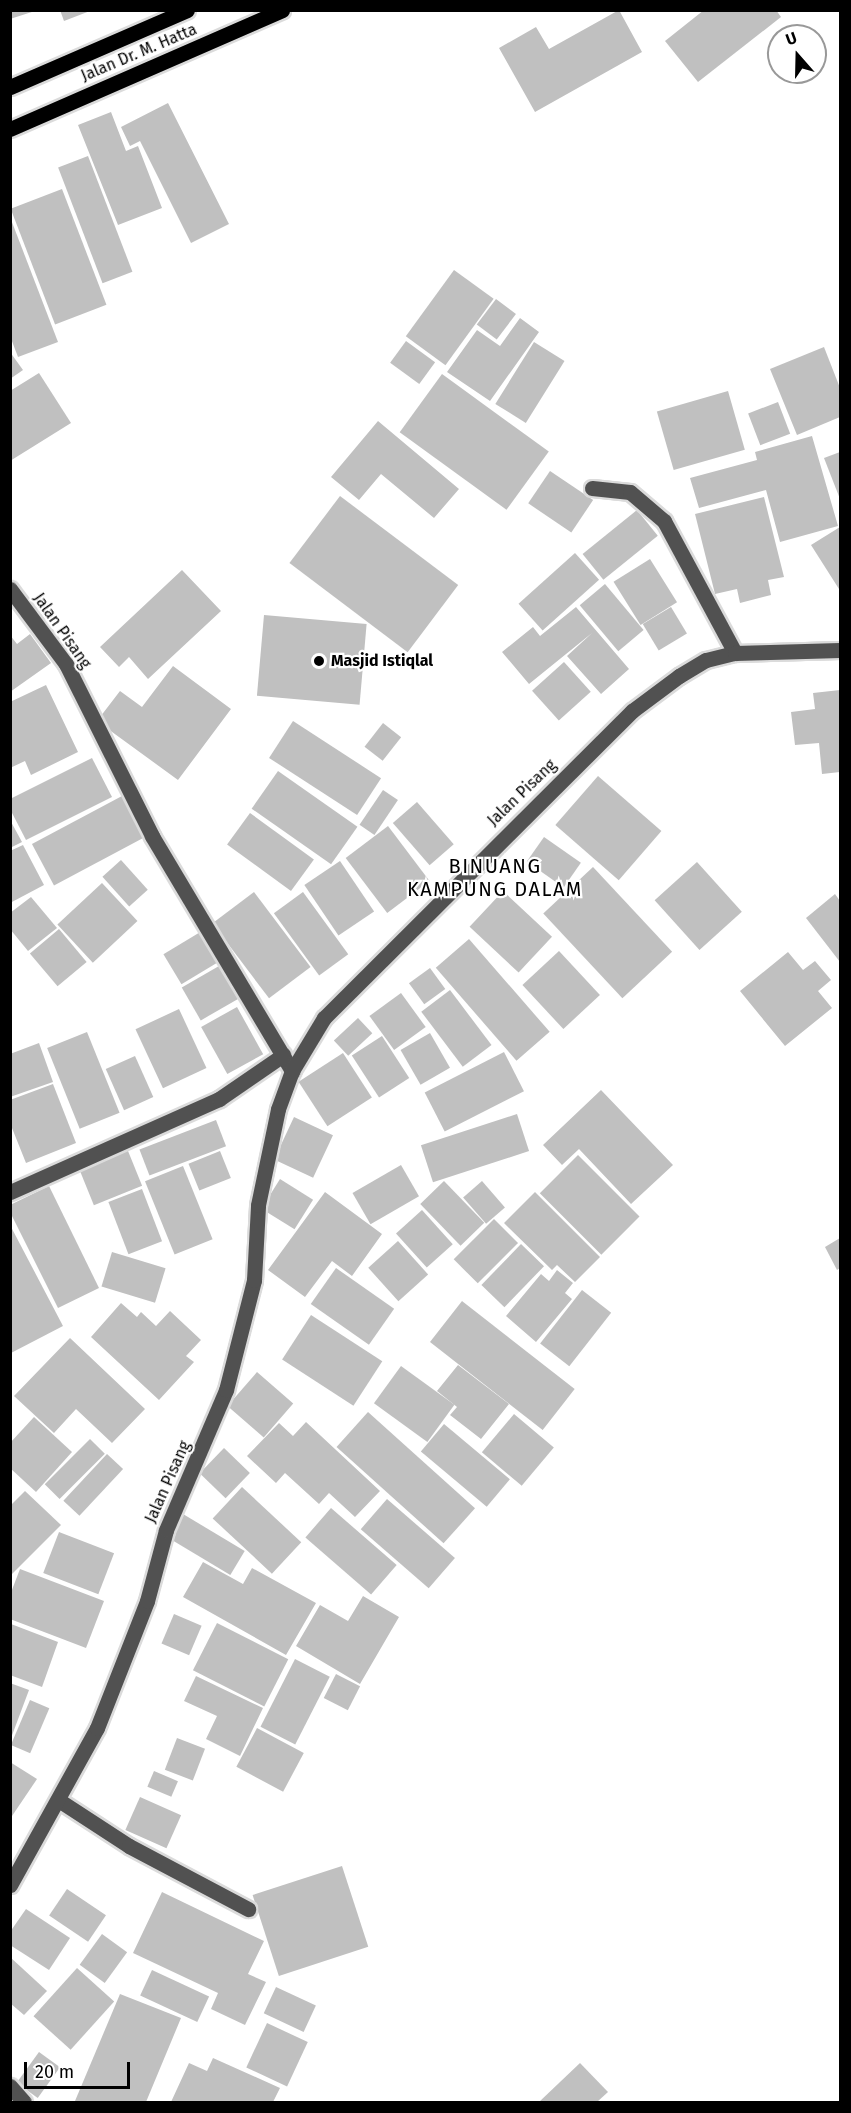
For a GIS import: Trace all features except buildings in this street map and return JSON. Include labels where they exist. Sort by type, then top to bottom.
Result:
[{"type":"main road","name":"Jalan Dr. M. Hatta","points":[[10,87],[187,10]]},
{"type":"main road","name":"Jalan Dr. M. Hatta","points":[[10,129],[282,10]]},
{"type":"street","points":[[591,488],[630,492],[663,521],[735,653]]},
{"type":"street","name":"Jalan Pisang","points":[[10,588],[66,664],[152,836],[292,1071]]},
{"type":"street","name":"Jalan Pisang","points":[[10,1885],[60,1801],[102,1718],[147,1601],[166,1530],[226,1390],[254,1280],[258,1205],[278,1109],[292,1071],[324,1018],[632,711],[706,660],[735,653],[840,650]]},
{"type":"street","points":[[10,1191],[219,1099],[284,1055]]},
{"type":"street","points":[[60,1801],[129,1846],[248,1909]]},
{"type":"street","points":[[10,2086],[24,2103]]},
{"type":"place","name":"Masjid Istiqlal","points":[[319,661]]},
{"type":"district","name":"BINUANG KAMPUNG DALAM","points":[[495,878]]}]
